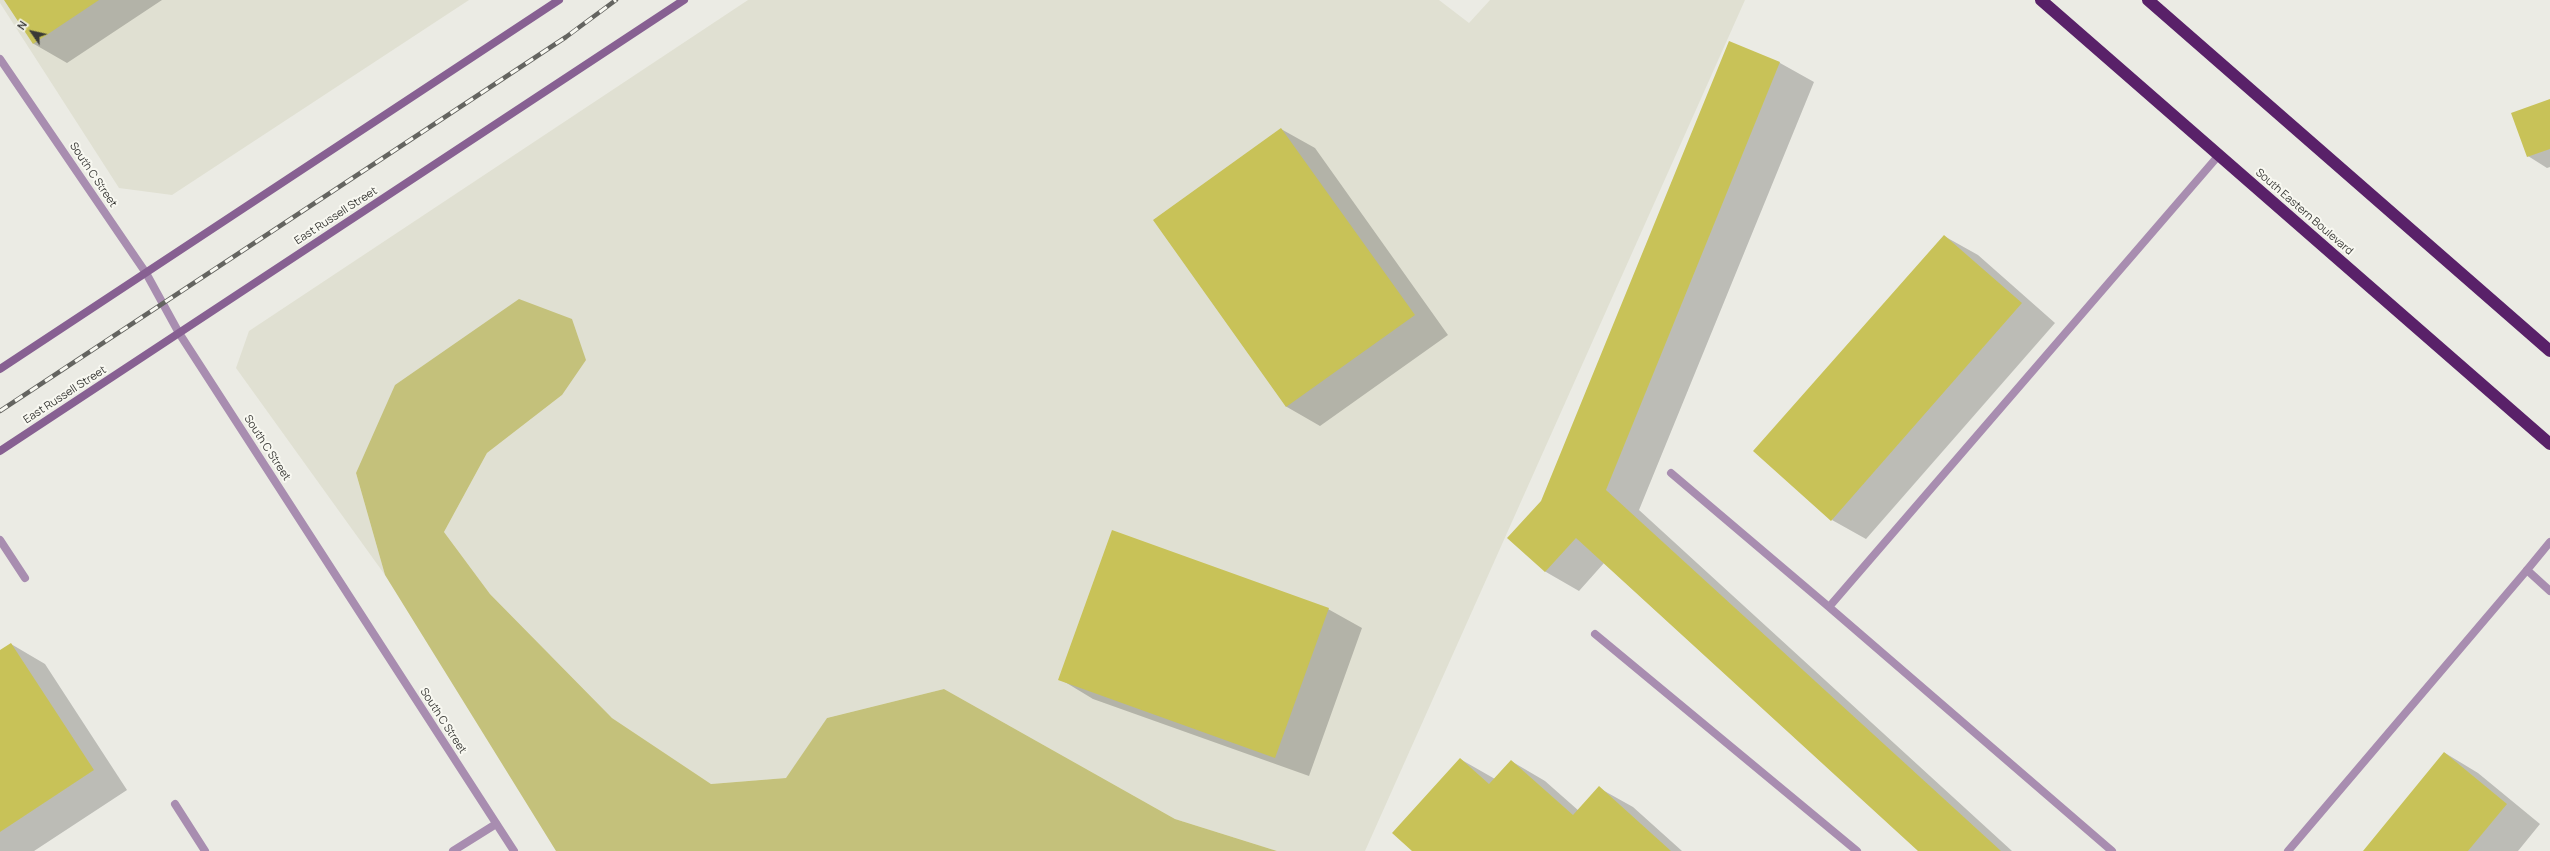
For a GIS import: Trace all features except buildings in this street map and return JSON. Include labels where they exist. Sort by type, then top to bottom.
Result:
[{"type":"highway","name":"South Eastern Boulevard","points":[[2041,0],[2550,444]]},
{"type":"highway","points":[[2148,0],[2550,351]]},
{"type":"main road","points":[[0,370],[559,0]]},
{"type":"main road","name":"East Russell Street","points":[[0,451],[684,0]]},
{"type":"street","name":"South C Street","points":[[0,59],[146,273],[179,333],[514,851]]},
{"type":"street","points":[[1829,607],[2219,155]]},
{"type":"street","points":[[1671,473],[2112,851]]},
{"type":"street","points":[[0,540],[25,578]]},
{"type":"street","points":[[2288,851],[2550,542]]},
{"type":"street","points":[[2527,570],[2550,591]]},
{"type":"street","points":[[1595,634],[1857,851]]},
{"type":"street","points":[[175,804],[205,851]]},
{"type":"street","points":[[453,851],[496,824]]},
{"type":"shaded area","points":[[0,0],[469,0],[172,195],[119,188],[0,3]]},
{"type":"shaded area","points":[[748,0],[1439,0],[1469,23],[1490,0],[1745,0],[1365,851],[1277,851],[1175,819],[944,689],[827,718],[787,778],[711,784],[612,718],[490,594],[444,532],[487,453],[562,395],[356,473],[385,575],[236,368],[249,331]]},
{"type":"shaded area","points":[[519,299],[572,319],[586,360],[562,395],[487,453],[444,532],[490,594],[612,718],[711,784],[786,778],[827,718],[944,689],[1175,819],[1277,851],[556,851],[385,575],[356,473],[395,385]]},
{"type":"railway","points":[[0,411],[566,37],[616,0]]}]
